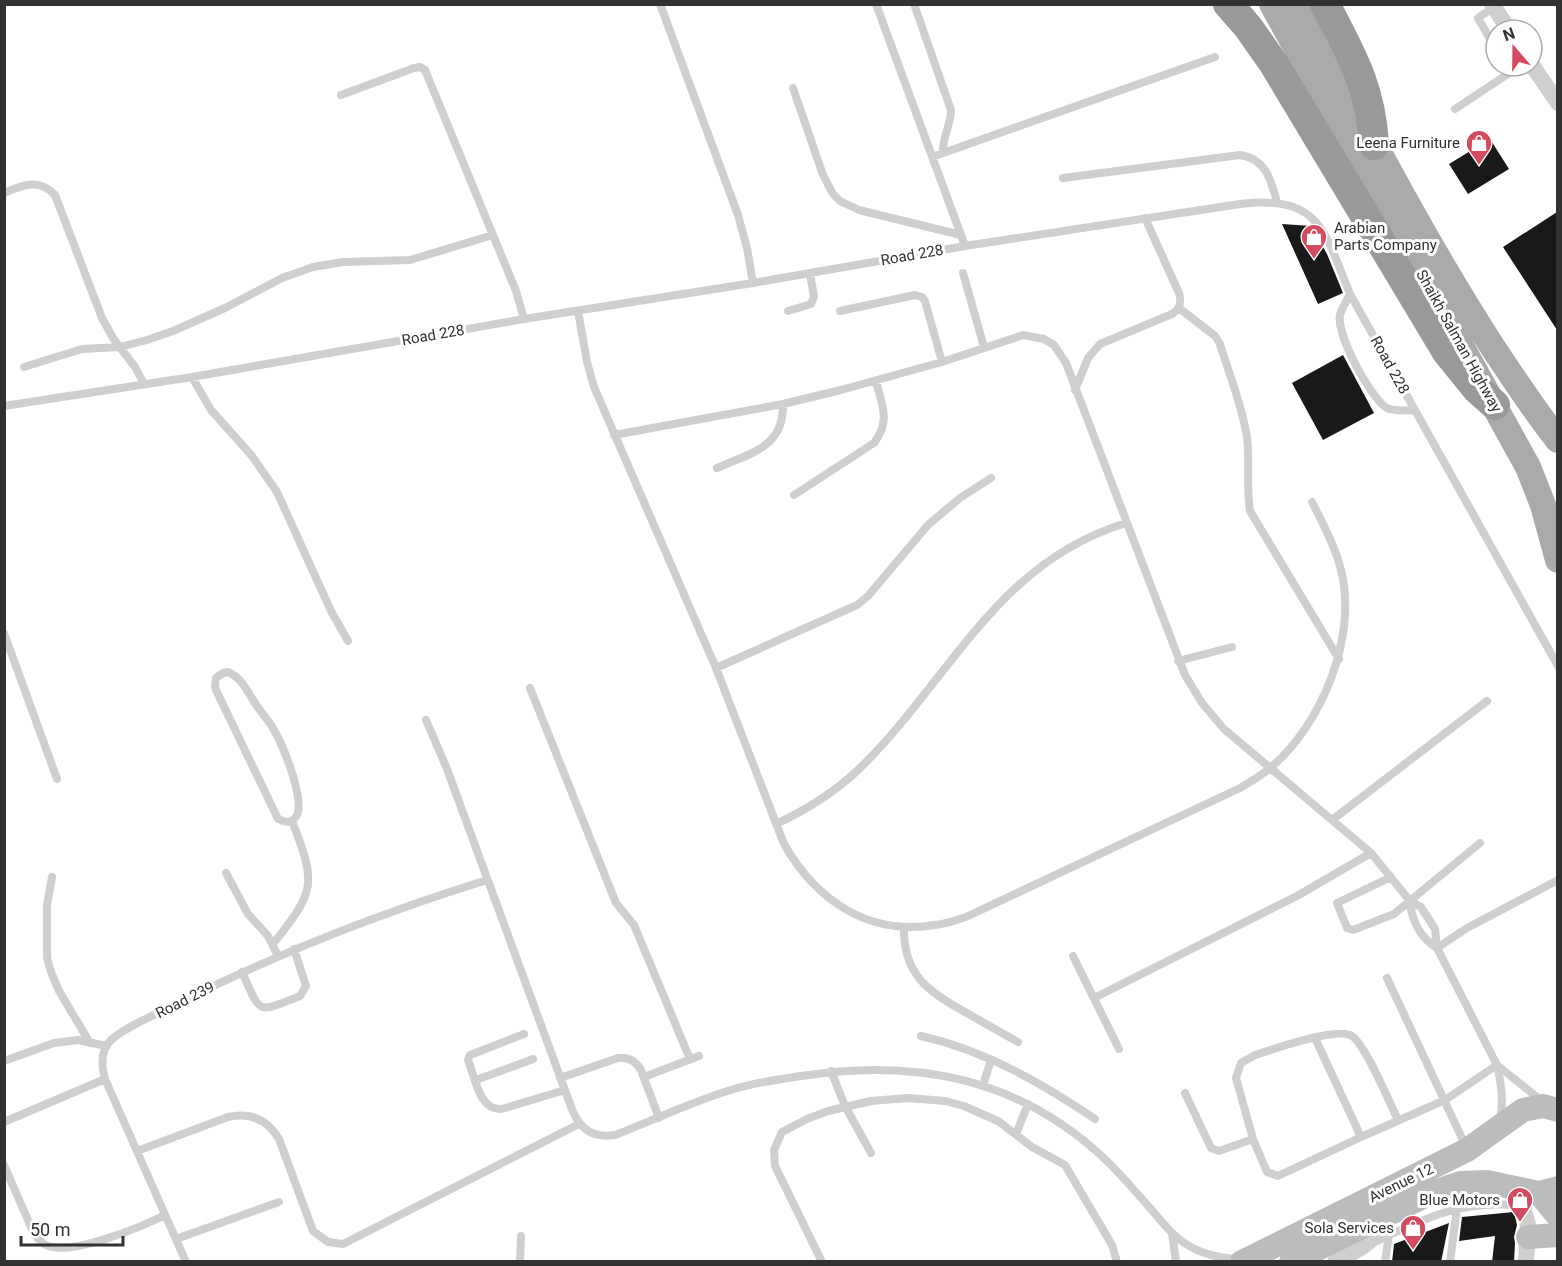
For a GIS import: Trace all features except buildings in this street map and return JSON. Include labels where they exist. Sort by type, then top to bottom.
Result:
[{"type":"highway","points":[[1228,4],[1248,27],[1274,64],[1447,352],[1461,371],[1494,405]]},
{"type":"highway","points":[[1325,4],[1363,79],[1371,112],[1374,145]]},
{"type":"main road","name":"Shaikh Salman Highway","points":[[1272,4],[1494,405],[1536,486],[1549,524],[1557,560]]},
{"type":"main road","name":"Shaikh Salman Highway","points":[[1300,4],[1374,145],[1454,285],[1512,376],[1557,440]]},
{"type":"street","points":[[1541,78],[1557,103]]},
{"type":"street","name":"Avenue 12","points":[[1243,1261],[1467,1150],[1523,1110],[1533,1107],[1554,1108]]},
{"type":"street","name":"Avenue 12","points":[[1291,1262],[1387,1226],[1423,1197],[1461,1183],[1488,1182],[1535,1194]]},
{"type":"street","points":[[1535,1194],[1557,1216]]},
{"type":"street","points":[[1526,1262],[1535,1194]]},
{"type":"street","points":[[1335,1262],[1362,1249],[1382,1228],[1387,1226]]},
{"type":"street","points":[[1528,1237],[1557,1235]]},
{"type":"lane","points":[[660,4],[738,215],[753,283]]},
{"type":"lane","points":[[876,4],[965,246]]},
{"type":"lane","points":[[914,4],[951,110],[943,153]]},
{"type":"lane","points":[[1484,28],[1478,18],[1493,6]]},
{"type":"lane","points":[[932,156],[1215,57]]},
{"type":"lane","points":[[341,95],[414,68],[420,67],[425,70],[516,291],[524,319]]},
{"type":"lane","points":[[1455,109],[1502,78]]},
{"type":"lane","points":[[793,88],[823,175],[833,194],[840,201],[859,210],[961,235]]},
{"type":"lane","points":[[1063,178],[1240,155],[1248,156],[1263,165],[1271,180],[1277,202]]},
{"type":"lane","points":[[4,193],[21,186],[36,184],[50,190],[55,195],[102,318],[144,384]]},
{"type":"lane","name":"Road 228","points":[[4,406],[192,377],[965,246],[1240,204],[1277,202],[1301,209],[1320,225],[1350,294],[1557,666]]},
{"type":"lane","points":[[1076,390],[1088,358],[1100,344],[1172,314],[1179,308],[1179,293],[1145,218]]},
{"type":"lane","points":[[24,367],[82,349],[120,347],[173,331],[225,308],[282,278],[312,267],[343,262],[410,260],[493,235]]},
{"type":"lane","points":[[788,311],[811,304],[814,297],[810,273]]},
{"type":"lane","points":[[963,273],[984,347]]},
{"type":"lane","points":[[1350,294],[1340,315],[1341,330],[1374,396],[1391,410],[1415,410]]},
{"type":"lane","points":[[840,311],[915,295],[922,297],[942,362]]},
{"type":"lane","points":[[1179,308],[1215,336],[1220,344],[1247,437],[1250,511],[1339,659]]},
{"type":"lane","points":[[578,311],[586,362],[594,387],[716,668],[784,844],[796,865],[817,889],[842,908],[872,921],[904,927],[935,925],[966,917],[1240,788],[1270,768],[1296,741],[1314,712],[1339,659],[1345,630],[1346,600],[1342,571],[1333,543],[1312,502]]},
{"type":"lane","points":[[614,435],[783,404],[876,381],[1023,335],[1044,339],[1061,353],[1178,661],[1202,703],[1224,729],[1248,751],[1371,853],[1410,901],[1421,907],[1437,936],[1437,948]]},
{"type":"lane","points":[[192,377],[211,410],[252,456],[277,492],[331,611],[348,641]]},
{"type":"lane","points":[[794,495],[874,443],[883,432],[885,414],[876,381]]},
{"type":"lane","points":[[717,468],[769,443],[778,432],[784,419],[783,404]]},
{"type":"lane","points":[[716,668],[857,605],[868,596],[928,525],[960,498],[991,478]]},
{"type":"lane","points":[[776,824],[827,795],[858,770],[939,677],[986,617],[1017,585],[1073,544],[1108,528],[1126,523]]},
{"type":"lane","points":[[4,633],[57,779]]},
{"type":"lane","points":[[1178,661],[1232,647]]},
{"type":"lane","points":[[228,672],[244,684],[280,742],[292,775],[299,804],[300,811],[292,821],[285,822],[278,819],[216,690],[215,682],[219,674],[228,672]]},
{"type":"lane","points":[[530,688],[616,903],[634,925],[694,1058],[644,1077]]},
{"type":"lane","points":[[1332,820],[1487,701]]},
{"type":"lane","points":[[426,720],[447,769],[565,1090],[579,1124],[589,1133],[602,1137],[615,1135],[735,1088],[831,1071],[863,1069],[936,1074],[983,1085],[1028,1104],[1073,1131],[1132,1187],[1186,1245],[1203,1253],[1243,1261]]},
{"type":"lane","points":[[273,944],[303,904],[309,882],[307,859],[292,821]]},
{"type":"lane","points":[[1391,877],[1337,903],[1347,928],[1353,930],[1394,914],[1480,843]]},
{"type":"lane","points":[[1094,998],[1306,892],[1371,853]]},
{"type":"lane","points":[[226,873],[248,914],[273,944],[278,956]]},
{"type":"lane","points":[[52,877],[47,905],[47,958],[59,991],[90,1042]]},
{"type":"lane","name":"Road 239","points":[[107,1046],[119,1034],[242,972],[294,949],[422,900],[487,880]]},
{"type":"lane","points":[[1437,948],[1467,928],[1557,880]]},
{"type":"lane","points":[[1410,901],[1411,913],[1419,930],[1426,940],[1437,948],[1497,1065],[1502,1099],[1499,1127]]},
{"type":"lane","points":[[904,927],[906,951],[915,974],[923,984],[942,999],[1018,1042]]},
{"type":"lane","points":[[242,972],[255,1001],[261,1007],[268,1008],[300,996],[306,986],[294,949]]},
{"type":"lane","points":[[1073,956],[1119,1049]]},
{"type":"lane","points":[[1387,978],[1467,1150]]},
{"type":"lane","points":[[524,1034],[470,1055],[468,1060],[486,1105],[498,1110],[565,1090]]},
{"type":"lane","points":[[1398,1120],[1357,1039],[1343,1034],[1315,1038],[1254,1055],[1241,1063],[1236,1078],[1253,1139],[1267,1172],[1278,1176],[1445,1100],[1497,1065]]},
{"type":"lane","points":[[921,1036],[961,1047],[991,1060],[1041,1085],[1095,1119]]},
{"type":"lane","points":[[1315,1038],[1361,1137]]},
{"type":"lane","points":[[4,1061],[54,1043],[78,1040],[107,1046],[102,1068],[105,1078],[186,1262]]},
{"type":"lane","points":[[561,1078],[623,1057],[636,1063],[644,1077],[658,1118]]},
{"type":"lane","points":[[476,1080],[533,1059]]},
{"type":"lane","points":[[983,1085],[991,1060]]},
{"type":"lane","points":[[1497,1065],[1554,1108]]},
{"type":"lane","points":[[831,1071],[845,1107],[872,1153]]},
{"type":"lane","points":[[4,1122],[105,1078]]},
{"type":"lane","points":[[1185,1093],[1211,1148],[1219,1151],[1253,1139]]},
{"type":"lane","points":[[822,1262],[775,1166],[774,1150],[779,1137],[787,1128],[807,1119],[845,1107],[898,1098],[945,1101],[982,1113],[998,1120],[1032,1147],[1058,1160],[1070,1171],[1112,1245],[1116,1262]]},
{"type":"lane","points":[[1016,1134],[1028,1104]]},
{"type":"lane","points":[[137,1151],[228,1117],[238,1115],[258,1118],[273,1130],[279,1139],[313,1231],[328,1242],[343,1244],[579,1124]]},
{"type":"lane","points":[[4,1165],[34,1234],[49,1246],[74,1245],[106,1239],[146,1225],[165,1215]]},
{"type":"lane","points":[[1385,1262],[1387,1226],[1458,1208],[1492,1204],[1535,1194]]},
{"type":"lane","points":[[176,1239],[279,1202]]},
{"type":"lane","points":[[1450,1262],[1458,1208]]},
{"type":"lane","points":[[1172,1232],[1176,1262]]},
{"type":"lane","points":[[520,1262],[521,1236]]},
{"type":"place","name":"Leena Furniture","points":[[1479,166]]},
{"type":"place","name":"Arabian Parts Company","points":[[1314,260]]},
{"type":"place","name":"Blue Motors","points":[[1520,1223]]},
{"type":"place","name":"Sola Services","points":[[1413,1251]]}]
